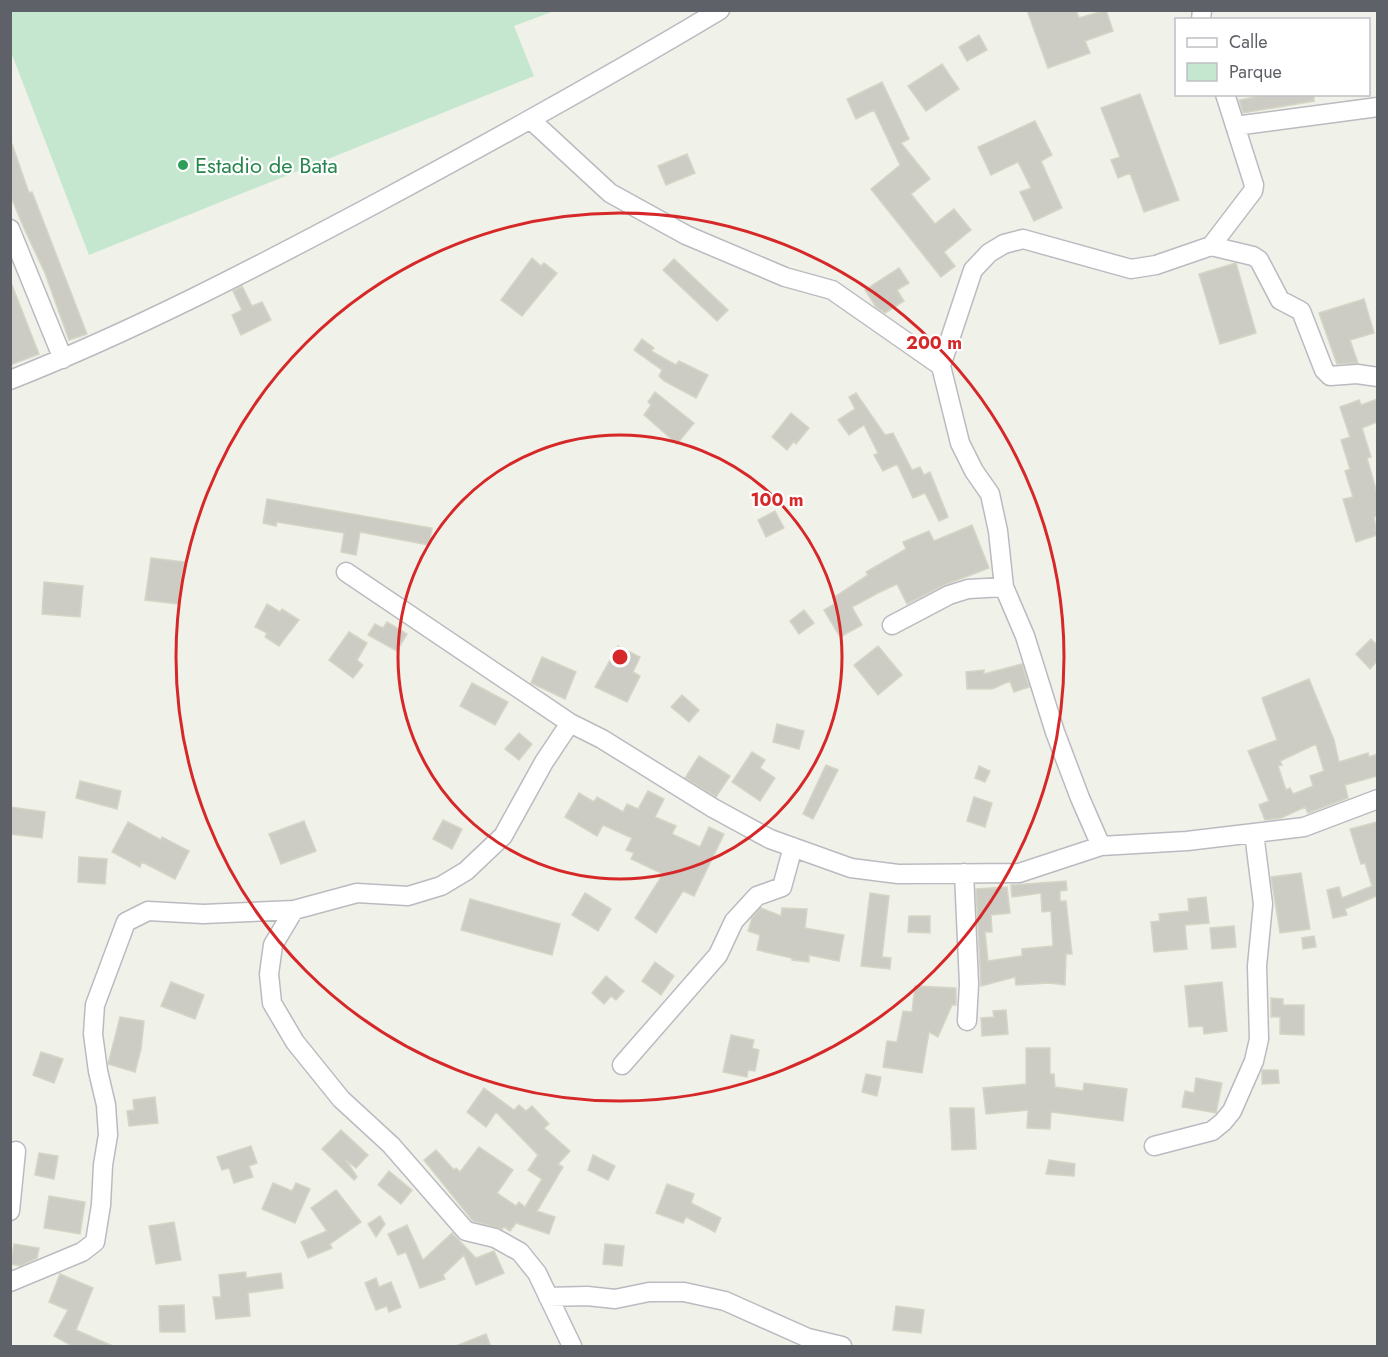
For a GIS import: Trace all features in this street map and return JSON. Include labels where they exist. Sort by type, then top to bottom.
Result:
[{"type":"street","points":[[10,380],[168,313],[531,120],[720,10]]},
{"type":"street","points":[[1211,246],[1253,191],[1252,178],[1226,96]]},
{"type":"street","points":[[1235,126],[1377,107]]},
{"type":"street","points":[[531,120],[610,193],[686,235],[785,277],[832,290],[941,366]]},
{"type":"street","points":[[10,229],[63,359]]},
{"type":"street","points":[[1101,846],[1055,732],[1025,636],[1004,587],[998,531],[990,494],[974,471],[960,443],[941,366],[973,270],[988,253],[1004,244],[1023,239],[1131,269],[1156,265],[1211,246],[1238,250],[1259,260],[1280,300],[1301,311],[1324,370],[1330,376],[1357,374],[1377,377]]},
{"type":"street","points":[[346,572],[570,723],[602,739],[713,808],[770,839],[850,868],[898,874],[1019,873],[1101,846],[1187,841],[1312,826],[1377,799]]},
{"type":"street","points":[[892,625],[949,595],[968,588],[1004,587]]},
{"type":"street","points":[[10,1282],[82,1252],[95,1242],[108,1135],[106,1105],[93,1034],[95,1005],[126,922],[148,911],[203,914],[294,910],[357,893],[408,896],[441,886],[466,871],[503,836],[544,762],[570,723]]},
{"type":"street","points":[[1154,1146],[1212,1131],[1223,1122],[1232,1111],[1254,1061],[1259,1039],[1257,966],[1263,904],[1254,832]]},
{"type":"street","points":[[622,1065],[718,955],[734,921],[757,896],[782,887],[793,847]]},
{"type":"street","points":[[964,873],[969,984],[967,1021]]},
{"type":"street","points":[[294,910],[273,945],[269,974],[272,1003],[295,1041],[341,1099],[391,1145],[466,1231],[495,1238],[520,1252],[537,1273],[572,1347]]},
{"type":"street","points":[[10,1211],[16,1151]]},
{"type":"street","points":[[548,1297],[587,1296],[615,1299],[650,1292],[684,1292],[724,1301],[808,1338],[842,1347]]},
{"type":"green space","name":"Estadio de Bata","points":[[11,10],[554,11],[514,26],[534,76],[89,255],[11,52]]},
{"type":"building","points":[[1027,10],[1076,10],[1079,18],[1106,10],[1113,31],[1085,41],[1090,53],[1048,68]]},
{"type":"building","points":[[979,35],[987,50],[967,61],[959,47]]},
{"type":"building","points":[[942,64],[959,89],[926,111],[908,86]]},
{"type":"building","points":[[882,82],[909,139],[901,143],[930,179],[911,194],[935,224],[954,209],[971,230],[944,252],[955,266],[941,277],[871,189],[900,165],[874,110],[856,119],[847,99]]},
{"type":"building","points":[[1140,94],[1179,200],[1144,212],[1130,173],[1118,178],[1111,160],[1120,157],[1101,108]]},
{"type":"building","points":[[1260,96],[1314,96],[1314,101],[1243,113],[1239,100]]},
{"type":"building","points":[[1035,121],[1052,155],[1041,161],[1062,208],[1034,221],[1020,192],[1031,188],[1018,162],[991,175],[978,147]]},
{"type":"building","points":[[10,144],[12,144],[29,193],[32,192],[87,334],[69,340],[45,273],[10,194]]},
{"type":"building","points":[[687,154],[695,173],[666,185],[658,166]]},
{"type":"building","points":[[532,258],[541,266],[544,263],[557,273],[522,316],[501,300]]},
{"type":"building","points":[[674,259],[728,310],[717,321],[663,270]]},
{"type":"building","points":[[1236,263],[1256,333],[1220,344],[1199,274]]},
{"type":"building","points":[[899,268],[909,283],[897,290],[904,301],[885,313],[876,307],[865,290]]},
{"type":"building","points":[[10,280],[39,354],[10,365]]},
{"type":"building","points":[[242,286],[252,306],[262,302],[271,320],[241,335],[232,315],[242,310],[233,291]]},
{"type":"building","points":[[1364,299],[1374,333],[1350,340],[1358,363],[1337,364],[1319,313]]},
{"type":"building","points":[[642,339],[654,348],[651,351],[676,365],[679,361],[708,375],[696,398],[664,381],[659,376],[662,370],[634,350]]},
{"type":"building","points":[[655,392],[694,423],[677,444],[644,415],[651,405],[648,402]]},
{"type":"building","points":[[856,393],[885,435],[893,433],[912,470],[920,467],[924,475],[930,472],[948,517],[939,521],[925,493],[913,498],[897,464],[883,471],[874,455],[878,453],[864,425],[849,435],[838,420],[855,409],[849,397]]},
{"type":"building","points":[[1377,399],[1377,422],[1362,428],[1371,457],[1367,458],[1377,493],[1377,516],[1374,517],[1377,535],[1356,542],[1343,499],[1353,497],[1345,471],[1350,469],[1341,440],[1350,437],[1340,407],[1359,400],[1361,405]]},
{"type":"building","points":[[791,413],[809,428],[796,444],[794,441],[787,450],[772,437]]},
{"type":"building","points":[[267,499],[432,528],[429,545],[360,532],[356,555],[341,552],[344,533],[277,522],[276,526],[263,523]]},
{"type":"building","points":[[775,511],[784,528],[766,537],[758,520]]},
{"type":"building","points":[[972,525],[989,568],[944,585],[907,604],[897,584],[852,607],[862,625],[840,637],[824,610],[836,603],[833,598],[868,575],[866,572],[906,549],[903,542],[929,531],[934,541]]},
{"type":"building","points":[[151,558],[184,562],[178,604],[145,600]]},
{"type":"building","points":[[44,582],[83,586],[80,617],[42,614]]},
{"type":"building","points":[[267,604],[280,612],[282,609],[299,620],[279,646],[265,637],[267,633],[255,627]]},
{"type":"building","points":[[804,610],[814,623],[799,634],[790,621]]},
{"type":"building","points":[[387,622],[407,634],[397,651],[368,635],[375,624],[383,628]]},
{"type":"building","points":[[349,632],[367,643],[357,660],[363,665],[353,678],[329,660]]},
{"type":"building","points":[[1371,639],[1377,645],[1377,661],[1370,669],[1356,654]]},
{"type":"building","points":[[618,646],[640,657],[633,672],[640,676],[627,702],[595,687]]},
{"type":"building","points":[[878,646],[902,675],[878,695],[854,665]]},
{"type":"building","points":[[542,657],[576,672],[565,699],[531,683]]},
{"type":"building","points":[[1022,664],[1029,687],[1014,692],[1010,681],[992,689],[967,689],[966,672],[984,670],[984,674]]},
{"type":"building","points":[[1309,679],[1334,740],[1339,762],[1368,753],[1369,757],[1377,754],[1377,776],[1345,785],[1348,798],[1308,813],[1305,807],[1281,818],[1265,820],[1259,805],[1269,801],[1248,751],[1277,740],[1262,698]],"holes":[[[1316,744],[1324,771],[1310,776],[1313,786],[1293,794],[1290,788],[1286,790],[1278,766],[1282,765],[1280,761]]]},
{"type":"building","points":[[472,683],[508,702],[495,725],[460,706]]},
{"type":"building","points":[[682,695],[699,710],[689,722],[671,707]]},
{"type":"building","points":[[777,724],[804,731],[799,749],[773,742]]},
{"type":"building","points":[[519,733],[532,744],[519,760],[505,749]]},
{"type":"building","points":[[752,752],[765,760],[760,768],[775,778],[760,801],[732,782]]},
{"type":"building","points":[[699,756],[730,776],[716,797],[685,778]]},
{"type":"building","points":[[826,765],[838,770],[813,819],[803,814]]},
{"type":"building","points":[[979,766],[990,771],[985,782],[975,778]]},
{"type":"building","points":[[80,781],[121,791],[117,809],[76,798]]},
{"type":"building","points":[[648,791],[664,799],[655,817],[676,826],[672,834],[700,847],[709,827],[724,834],[694,896],[683,891],[656,933],[635,918],[663,874],[631,859],[634,853],[626,850],[632,838],[603,825],[597,836],[565,817],[579,793],[594,802],[597,797],[623,812],[627,804],[638,809]]},
{"type":"building","points":[[974,797],[992,803],[985,827],[967,821]]},
{"type":"building","points":[[10,807],[45,812],[42,838],[10,834]]},
{"type":"building","points":[[443,820],[462,829],[452,849],[433,839]]},
{"type":"building","points":[[304,821],[316,851],[281,864],[269,834]]},
{"type":"building","points":[[128,822],[161,840],[162,837],[189,851],[175,879],[142,862],[140,867],[112,852]]},
{"type":"building","points":[[1377,822],[1377,896],[1345,909],[1347,915],[1333,918],[1327,890],[1339,887],[1342,898],[1372,886],[1365,863],[1361,864],[1350,829]]},
{"type":"building","points":[[79,857],[107,859],[105,884],[78,882]]},
{"type":"building","points":[[1301,873],[1310,929],[1280,933],[1271,877]]},
{"type":"building","points":[[1066,881],[1067,890],[1060,891],[1060,901],[1066,901],[1072,954],[1066,954],[1065,985],[1049,983],[1016,985],[1015,977],[981,986],[976,889],[1007,887],[1010,913],[991,915],[992,932],[985,932],[988,961],[1022,956],[1022,949],[1053,946],[1051,911],[1042,912],[1041,893],[1012,897],[1011,885]]},
{"type":"building","points":[[585,893],[611,909],[598,931],[572,915]]},
{"type":"building","points":[[870,893],[889,896],[882,957],[891,958],[890,969],[861,966]]},
{"type":"building","points":[[1206,897],[1209,923],[1185,925],[1187,949],[1154,952],[1151,922],[1160,921],[1159,914],[1189,911],[1188,899]]},
{"type":"building","points":[[470,899],[560,924],[552,955],[461,930]]},
{"type":"building","points":[[761,908],[781,916],[782,908],[807,909],[805,928],[844,935],[839,961],[809,955],[809,962],[792,960],[792,958],[757,950],[760,935],[748,931],[752,918]]},
{"type":"building","points":[[909,916],[930,916],[930,933],[908,932]]},
{"type":"building","points":[[1234,926],[1236,947],[1212,949],[1210,928]]},
{"type":"building","points":[[1314,936],[1316,947],[1303,949],[1302,938]]},
{"type":"building","points":[[655,962],[674,976],[661,995],[642,981]]},
{"type":"building","points":[[606,976],[624,991],[616,1000],[611,996],[604,1004],[592,993]]},
{"type":"building","points":[[171,982],[204,995],[195,1019],[161,1006]]},
{"type":"building","points":[[1222,982],[1227,1031],[1204,1034],[1203,1026],[1189,1027],[1185,986]]},
{"type":"building","points":[[915,986],[956,988],[956,1005],[952,1005],[938,1037],[929,1032],[922,1073],[883,1067],[887,1041],[897,1042],[903,1011],[912,1012]]},
{"type":"building","points":[[1271,998],[1283,999],[1283,1005],[1304,1005],[1304,1035],[1280,1034],[1280,1017],[1271,1017]]},
{"type":"building","points":[[1006,1010],[1008,1034],[982,1036],[981,1018],[994,1017],[993,1011]]},
{"type":"building","points":[[120,1017],[144,1021],[141,1049],[135,1072],[108,1064]]},
{"type":"building","points":[[731,1035],[754,1040],[752,1048],[759,1050],[755,1071],[748,1070],[747,1077],[723,1072]]},
{"type":"building","points":[[1026,1048],[1050,1048],[1050,1074],[1054,1074],[1055,1087],[1083,1091],[1084,1083],[1127,1089],[1123,1121],[1051,1112],[1050,1129],[1027,1128],[1028,1110],[986,1114],[983,1088],[1026,1084]]},
{"type":"building","points":[[41,1052],[63,1059],[54,1083],[33,1075]]},
{"type":"building","points":[[1262,1070],[1278,1070],[1279,1083],[1262,1084]]},
{"type":"building","points":[[866,1074],[881,1077],[877,1096],[862,1092]]},
{"type":"building","points":[[1196,1078],[1222,1083],[1216,1113],[1182,1107],[1185,1091],[1194,1093]]},
{"type":"building","points":[[484,1088],[514,1110],[519,1105],[526,1111],[532,1106],[549,1124],[544,1128],[570,1151],[558,1164],[563,1167],[537,1211],[555,1217],[549,1234],[516,1223],[510,1231],[504,1227],[502,1229],[473,1221],[424,1160],[436,1150],[454,1170],[456,1168],[460,1172],[479,1147],[513,1170],[497,1193],[516,1206],[519,1202],[525,1207],[542,1179],[528,1170],[538,1155],[496,1112],[486,1127],[467,1112]]},
{"type":"building","points":[[155,1097],[158,1123],[129,1126],[127,1111],[134,1110],[133,1100]]},
{"type":"building","points":[[950,1108],[974,1108],[976,1149],[952,1150]]},
{"type":"building","points":[[341,1130],[368,1155],[356,1168],[346,1160],[357,1177],[354,1180],[322,1149]]},
{"type":"building","points":[[251,1146],[257,1163],[249,1166],[253,1177],[234,1183],[229,1168],[222,1170],[217,1157]]},
{"type":"building","points":[[39,1153],[58,1156],[54,1179],[35,1175]]},
{"type":"building","points":[[593,1155],[615,1166],[608,1180],[588,1170]]},
{"type":"building","points":[[1049,1160],[1075,1164],[1074,1176],[1046,1174]]},
{"type":"building","points":[[389,1171],[412,1190],[401,1204],[378,1185]]},
{"type":"building","points":[[273,1183],[292,1191],[296,1183],[310,1189],[295,1223],[262,1209]]},
{"type":"building","points":[[667,1184],[694,1194],[691,1203],[721,1218],[715,1232],[686,1217],[683,1223],[656,1213]]},
{"type":"building","points":[[336,1190],[361,1222],[330,1244],[332,1248],[308,1258],[301,1242],[327,1231],[311,1208]]},
{"type":"building","points":[[49,1196],[85,1202],[80,1234],[44,1228]]},
{"type":"building","points":[[380,1216],[385,1224],[376,1237],[368,1224]]},
{"type":"building","points":[[174,1222],[181,1260],[156,1264],[149,1226]]},
{"type":"building","points":[[407,1225],[423,1260],[452,1233],[476,1258],[494,1251],[504,1273],[476,1285],[464,1255],[443,1275],[445,1279],[420,1288],[406,1252],[398,1255],[388,1234]]},
{"type":"building","points":[[14,1244],[39,1248],[37,1258],[20,1266],[11,1264]]},
{"type":"building","points":[[605,1244],[624,1246],[622,1266],[603,1264]]},
{"type":"building","points":[[246,1272],[246,1278],[281,1273],[283,1288],[248,1293],[250,1316],[216,1319],[213,1297],[221,1297],[219,1275]]},
{"type":"building","points":[[60,1274],[93,1288],[76,1330],[115,1347],[74,1347],[54,1336],[68,1310],[49,1302]]},
{"type":"building","points":[[376,1278],[379,1287],[391,1282],[401,1307],[389,1312],[387,1306],[376,1310],[365,1283]]},
{"type":"building","points":[[184,1305],[185,1332],[160,1332],[159,1306]]},
{"type":"building","points":[[896,1306],[924,1310],[921,1333],[893,1330]]},
{"type":"building","points":[[486,1334],[491,1347],[456,1347],[456,1346]]},
{"type":"place","name":"Estadio de Bata","points":[[183,165]]}]
